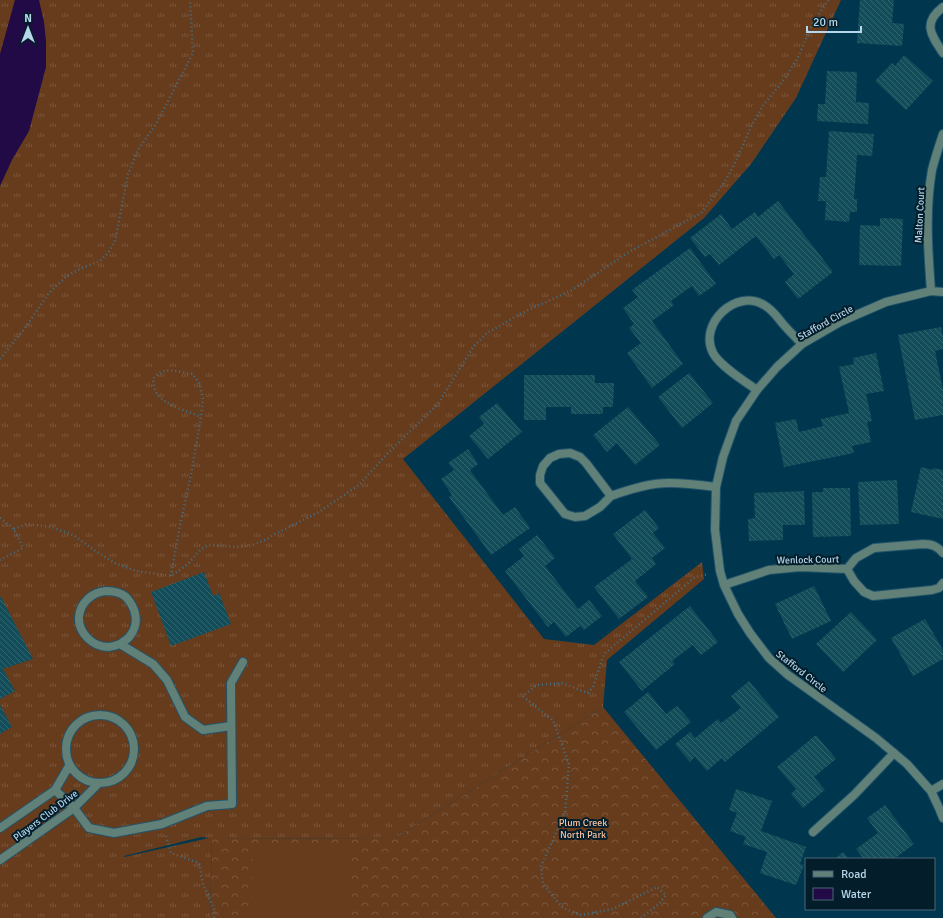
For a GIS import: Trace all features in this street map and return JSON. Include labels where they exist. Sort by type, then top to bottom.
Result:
[{"type":"street","points":[[943,8],[932,18],[930,24],[933,38],[943,53]]},
{"type":"street","name":"Malton Court","points":[[931,291],[928,248],[928,207],[932,169],[942,138]]},
{"type":"street","name":"Stafford Circle","points":[[943,292],[931,291],[886,302],[840,322],[802,344],[777,367],[757,390],[736,421],[723,457],[716,487],[715,530],[720,571],[724,585],[738,614],[769,658],[788,675],[876,738],[907,764],[931,791],[943,818]]},
{"type":"street","points":[[757,390],[723,365],[713,354],[710,345],[710,334],[712,324],[718,316],[734,303],[744,300],[764,304],[774,312],[802,344]]},
{"type":"street","points":[[611,496],[580,457],[570,453],[559,454],[550,458],[543,466],[540,475],[540,483],[565,514],[575,517],[585,516],[600,507],[611,496],[631,488],[651,484],[668,483],[716,487]]},
{"type":"street","name":"Wenlock Court","points":[[847,569],[856,558],[874,548],[931,544],[939,548],[943,553]]},
{"type":"street","name":"Wenlock Court","points":[[724,585],[770,570],[800,567],[847,569]]},
{"type":"street","name":"Wenlock Court","points":[[847,569],[854,581],[864,592],[873,596],[932,590],[939,588],[943,583]]},
{"type":"street","points":[[120,644],[130,637],[135,626],[136,615],[132,604],[124,595],[112,591],[101,591],[90,596],[83,606],[79,617],[81,629],[88,638],[97,645],[109,647],[120,644],[153,664],[167,680],[185,717],[203,730],[231,726]]},
{"type":"street","points":[[55,790],[74,808],[89,828],[114,834],[162,824],[207,806],[232,804],[230,684],[243,662]]},
{"type":"street","name":"Players Club Drive","points":[[98,714],[110,716],[125,725],[132,735],[134,753],[131,765],[124,774],[113,781],[99,783],[88,781],[77,775],[69,766],[65,747],[68,736],[76,724],[86,717],[98,714]]},
{"type":"street","points":[[813,832],[854,795],[894,753]]},
{"type":"street","name":"Players Club Drive","points":[[0,828],[55,790],[69,766]]},
{"type":"street","name":"Players Club Drive","points":[[0,860],[74,808],[99,783]]},
{"type":"street","points":[[931,791],[943,784]]},
{"type":"street","points":[[707,918],[716,912],[732,918]]},
{"type":"path","points":[[0,359],[25,328],[49,293],[67,276],[100,261],[108,254],[115,241],[128,174],[138,150],[156,124],[193,52],[190,0]]},
{"type":"path","points":[[14,529],[26,524],[52,527],[75,536],[115,563],[136,571],[171,576],[188,564],[201,549],[208,545],[240,547],[253,545],[319,512],[359,486],[388,454],[438,404],[473,346],[487,333],[520,314],[572,290],[629,252],[701,213],[725,181],[762,107],[786,77],[798,57],[811,27],[828,0]]},
{"type":"path","points":[[171,576],[180,524],[191,475],[201,417],[202,399],[199,382],[192,374],[170,370],[162,371],[156,374],[153,379],[154,386],[158,394],[167,404],[201,417]]},
{"type":"path","points":[[0,518],[14,529],[23,548],[0,560]]},
{"type":"path","points":[[641,918],[659,904],[666,895],[657,887],[613,909],[581,916],[563,908],[543,884],[541,866],[565,813],[569,764],[553,720],[523,696],[537,685],[562,684],[588,693],[593,687],[604,654],[695,577],[720,571]]},
{"type":"path","points":[[162,824],[171,853],[199,863],[203,884],[215,911],[214,918]]},
{"type":"green space","points":[[0,0],[841,0],[796,98],[751,164],[704,218],[403,459],[544,639],[594,645],[702,562],[704,579],[607,660],[603,707],[394,839],[212,838],[210,918],[0,918]],"holes":[[[201,837],[209,838],[124,857]]]},
{"type":"green space","name":"Plum Creek North Park","points":[[603,707],[776,918],[210,918],[212,838],[394,839]]},
{"type":"green space","points":[[253,844],[350,846],[350,918],[252,918]]},
{"type":"water","points":[[15,0],[39,0],[44,22],[46,41],[46,67],[29,131],[12,160],[0,186],[0,54]]},
{"type":"building","points":[[860,0],[894,0],[892,23],[904,24],[902,46],[857,43]]},
{"type":"building","points":[[904,55],[933,81],[906,110],[875,81],[892,63],[895,66]]},
{"type":"building","points":[[827,71],[857,72],[856,102],[869,103],[868,124],[817,121],[818,104],[825,104]]},
{"type":"building","points":[[829,131],[874,134],[872,156],[857,155],[854,199],[857,199],[857,212],[850,212],[849,222],[825,220],[826,201],[818,201],[820,177],[826,177]]},
{"type":"building","points":[[778,201],[833,272],[798,299],[785,282],[794,274],[779,255],[774,259],[756,236],[719,265],[710,254],[705,257],[690,238],[721,214],[732,229],[755,212],[758,217]]},
{"type":"building","points":[[880,218],[903,219],[901,266],[859,265],[860,225],[880,226]]},
{"type":"building","points":[[690,248],[716,284],[699,296],[692,286],[671,301],[674,305],[652,321],[683,364],[652,388],[627,353],[641,343],[629,328],[634,324],[623,308],[638,297],[632,290]]},
{"type":"building","points":[[941,327],[943,349],[935,351],[943,390],[943,415],[915,420],[898,335]]},
{"type":"building","points":[[876,353],[884,391],[866,394],[872,421],[867,422],[871,442],[852,446],[854,453],[784,467],[775,423],[796,419],[799,432],[823,426],[821,419],[849,413],[839,367],[854,364],[853,358]]},
{"type":"building","points":[[689,373],[713,403],[682,428],[658,397]]},
{"type":"building","points":[[524,375],[595,375],[595,383],[614,383],[613,407],[603,407],[603,414],[571,414],[571,407],[546,407],[546,420],[524,420]]},
{"type":"building","points":[[497,403],[522,432],[488,459],[469,436],[484,424],[479,417]]},
{"type":"building","points":[[628,407],[660,445],[635,465],[617,443],[607,452],[593,435]]},
{"type":"building","points":[[468,449],[478,464],[470,470],[503,515],[515,507],[530,528],[491,555],[449,497],[452,495],[441,479],[454,470],[448,463]]},
{"type":"building","points":[[921,467],[933,470],[933,468],[943,470],[943,519],[911,512]]},
{"type":"building","points":[[897,480],[899,524],[860,525],[858,482]]},
{"type":"building","points":[[823,488],[850,488],[851,536],[813,537],[812,492],[823,492]]},
{"type":"building","points":[[804,491],[805,525],[783,525],[783,540],[749,541],[748,519],[755,518],[754,493]]},
{"type":"building","points":[[645,510],[659,528],[653,533],[665,548],[652,558],[656,564],[635,581],[648,597],[619,619],[594,587],[632,559],[613,534]]},
{"type":"building","points":[[537,535],[555,558],[545,566],[578,609],[589,600],[602,616],[584,630],[580,626],[566,637],[554,622],[548,627],[505,571],[524,556],[519,549]]},
{"type":"building","points":[[204,572],[213,596],[219,593],[231,624],[171,646],[151,592]]},
{"type":"building","points":[[814,586],[831,621],[792,639],[775,604]]},
{"type":"building","points":[[0,597],[33,659],[3,669],[15,691],[0,699]]},
{"type":"building","points":[[690,606],[718,642],[701,655],[693,645],[672,661],[675,664],[642,691],[619,662]]},
{"type":"building","points":[[851,612],[877,640],[843,672],[816,644]]},
{"type":"building","points":[[925,619],[943,650],[943,659],[913,676],[891,638]]},
{"type":"building","points":[[749,681],[779,717],[725,762],[722,758],[707,771],[695,757],[690,762],[675,744],[690,732],[695,738],[718,719],[721,723],[741,708],[731,696]]},
{"type":"building","points":[[648,692],[666,714],[677,706],[691,722],[656,750],[624,712]]},
{"type":"building","points":[[0,705],[12,727],[0,734]]},
{"type":"building","points":[[816,735],[836,759],[814,777],[825,790],[803,808],[791,794],[796,789],[777,767]]},
{"type":"building","points":[[736,789],[772,801],[761,831],[806,847],[800,864],[804,865],[796,885],[760,873],[767,852],[743,844],[746,837],[730,831],[737,813],[729,810]]},
{"type":"building","points":[[885,805],[914,844],[895,858],[863,858],[856,849],[878,833],[867,818]]},
{"type":"building","points":[[843,852],[848,858],[836,858]]}]
